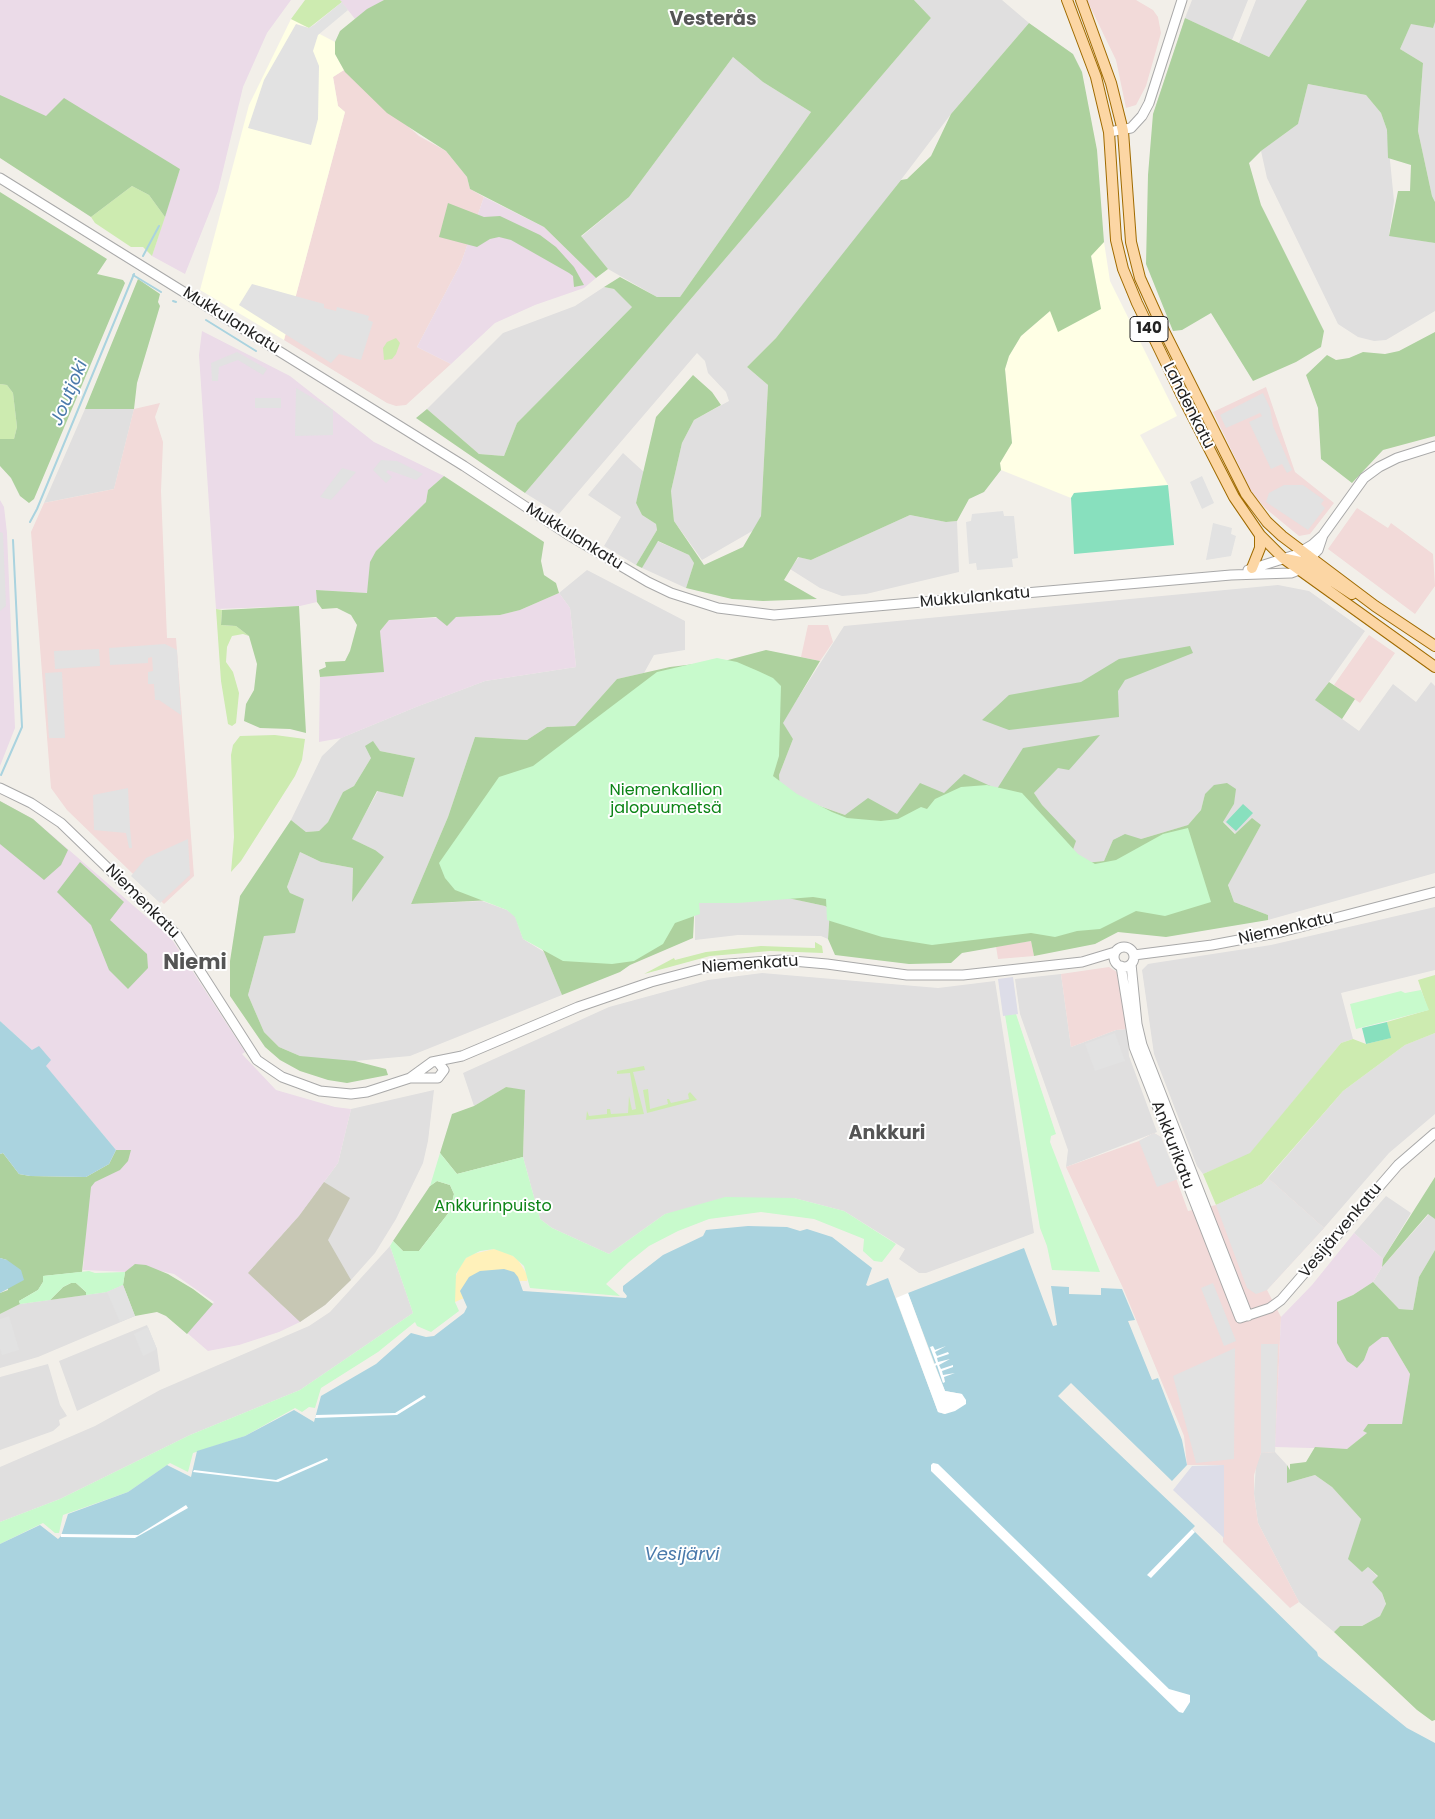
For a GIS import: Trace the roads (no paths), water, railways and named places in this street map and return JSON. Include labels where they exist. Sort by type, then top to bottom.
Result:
[{"type":"main road","name":"Lahdenkatu","points":[[1068,0],[1096,77],[1109,132],[1116,240],[1123,269],[1169,369],[1234,497],[1260,535],[1283,558]]},
{"type":"main road","name":"Lahdenkatu","points":[[1081,0],[1111,83],[1123,131],[1131,242],[1148,298],[1246,494],[1267,522],[1305,560],[1435,666]]},
{"type":"main road","points":[[1252,568],[1260,548],[1260,535]]},
{"type":"main road","points":[[1283,558],[1305,560]]},
{"type":"main road","name":"Lahdenkatu","points":[[1305,560],[1344,590],[1375,606],[1435,646]]},
{"type":"street","points":[[1109,132],[1123,131],[1137,123],[1149,103],[1182,0]]},
{"type":"street","name":"Mukkulankatu","points":[[0,178],[464,466],[567,534],[648,582],[695,602],[718,608],[774,615],[1231,575],[1291,573],[1305,560]]},
{"type":"street","points":[[1305,560],[1364,478],[1379,467],[1397,458],[1435,446]]},
{"type":"street","name":"Mukkulankatu","points":[[1231,575],[1283,558]]},
{"type":"street","name":"Niemenkatu","points":[[0,788],[31,803],[61,823],[177,935],[251,1050],[261,1056],[269,1067],[296,1083],[334,1094],[366,1092],[410,1078],[587,1004],[652,982],[716,965],[781,960],[907,975],[963,976],[1082,962],[1118,964],[1133,959],[1281,932],[1435,892]]},
{"type":"street","points":[[1115,952],[1120,947],[1126,947],[1131,949],[1133,959]]},
{"type":"street","name":"Niemenkatu","points":[[1082,962],[1115,952]]},
{"type":"street","name":"Ankkurikatu","points":[[1115,952],[1134,1047],[1244,1317]]},
{"type":"street","name":"Ankkurikatu","points":[[1133,959],[1137,1024],[1142,1045],[1244,1317]]},
{"type":"street","points":[[437,1066],[438,1078],[431,1077],[428,1071],[437,1066]]},
{"type":"street","name":"Niemenkatu","points":[[410,1078],[431,1077]]},
{"type":"street","name":"Vesijärvenkatu","points":[[1244,1317],[1270,1308],[1282,1300],[1398,1165],[1435,1133]]},
{"type":"water","points":[[0,1021],[32,1050],[39,1046],[51,1060],[46,1066],[116,1150],[109,1164],[86,1177],[30,1176],[19,1174],[3,1153],[0,1154]]},
{"type":"water","name":"Vesijärvi","points":[[748,1226],[787,1227],[800,1231],[807,1229],[832,1237],[872,1268],[866,1285],[868,1286],[888,1278],[938,1412],[945,1414],[962,1394],[945,1391],[908,1293],[1024,1248],[1053,1326],[1057,1325],[1051,1286],[1069,1287],[1069,1294],[1101,1295],[1101,1288],[1122,1289],[1135,1320],[1128,1321],[1152,1380],[1158,1378],[1182,1440],[1187,1465],[1172,1481],[1071,1383],[1058,1396],[1195,1526],[1192,1529],[1317,1652],[1318,1656],[1407,1728],[1435,1743],[1435,1819],[0,1819],[0,1544],[40,1525],[58,1539],[61,1536],[68,1514],[128,1492],[167,1465],[191,1477],[197,1451],[245,1436],[294,1410],[314,1422],[321,1396],[376,1364],[411,1333],[426,1337],[434,1336],[464,1313],[467,1307],[460,1291],[469,1277],[480,1271],[504,1269],[514,1272],[523,1291],[626,1298],[623,1286],[663,1255],[703,1236],[706,1230]]},
{"type":"water","points":[[0,1258],[7,1260],[21,1270],[24,1280],[0,1293]]},
{"type":"waterway","name":"Joutjoki","points":[[143,256],[159,226]]},
{"type":"waterway","name":"Joutjoki","points":[[30,522],[134,274]]},
{"type":"waterway","points":[[133,275],[161,292]]},
{"type":"waterway","points":[[206,320],[256,351]]},
{"type":"waterway","name":"Joutjoki","points":[[1,775],[22,727],[13,540]]},
{"type":"district","name":"Vesterås","points":[[713,20]]},
{"type":"district","name":"Niemi","points":[[195,964]]},
{"type":"district","name":"Ankkuri","points":[[887,1134]]},
{"type":"park label","name":"Niemenkallion jalopuumetsä","points":[[666,800]]},
{"type":"park label","name":"Ankkurinpuisto","points":[[493,1207]]}]
